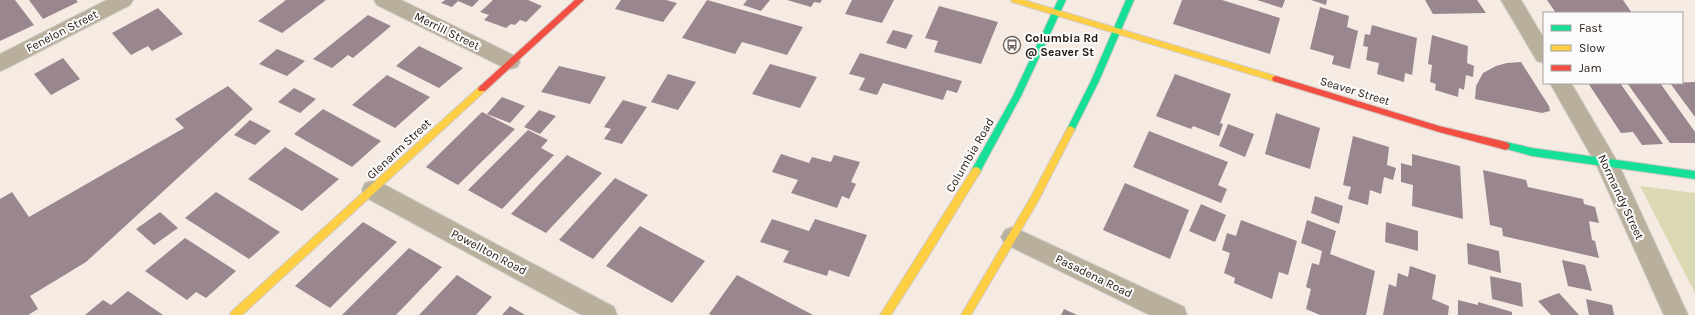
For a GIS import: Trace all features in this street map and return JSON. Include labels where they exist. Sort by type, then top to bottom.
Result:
[{"type":"street","name":"Fenelon Street","points":[[0,63],[123,0]]},
{"type":"street","name":"Merrill Street","points":[[384,0],[510,62]]},
{"type":"street","name":"Glenarm Street","points":[[235,315],[373,190],[510,62],[580,0]]},
{"type":"street","name":"Seaver Street","points":[[1014,0],[1118,30],[1439,129],[1532,152],[1695,175]]},
{"type":"street","name":"Columbia Road","points":[[885,315],[931,246],[989,147],[1033,64],[1062,0]]},
{"type":"street","points":[[966,315],[1013,237],[1072,128],[1118,30],[1130,0]]},
{"type":"street","points":[[1511,0],[1543,54]]},
{"type":"street","name":"Normandy Street","points":[[1561,84],[1607,163],[1676,315]]},
{"type":"street","name":"Powellton Road","points":[[373,190],[605,315]]},
{"type":"street","name":"Pasadena Road","points":[[1013,237],[1175,315]]},
{"type":"green space","points":[[1640,186],[1695,193],[1695,293]]},
{"type":"building","points":[[0,0],[15,0],[34,25],[0,41]]},
{"type":"building","points":[[29,0],[76,0],[78,2],[43,19]]},
{"type":"building","points":[[286,0],[326,0],[282,33],[258,21]]},
{"type":"building","points":[[445,0],[479,0],[472,7],[458,1],[452,7],[441,3]]},
{"type":"building","points":[[493,0],[528,0],[542,6],[526,22],[520,20],[515,25],[511,24],[506,28],[484,20],[489,15],[480,12]]},
{"type":"building","points":[[621,0],[666,0],[677,3],[663,22],[615,9]]},
{"type":"building","points":[[707,0],[803,27],[787,55],[742,42],[735,54],[682,38]]},
{"type":"building","points":[[747,0],[770,0],[761,11],[743,5]]},
{"type":"building","points":[[787,0],[822,0],[820,3],[814,2],[811,7]]},
{"type":"building","points":[[852,0],[894,0],[882,23],[845,14]]},
{"type":"building","points":[[1182,0],[1222,0],[1280,18],[1270,54],[1173,24]]},
{"type":"building","points":[[1257,0],[1285,0],[1282,8]]},
{"type":"building","points":[[1311,0],[1327,0],[1326,5]]},
{"type":"building","points":[[1425,0],[1477,0],[1486,13],[1433,14]]},
{"type":"building","points":[[1547,0],[1623,0],[1631,12],[1555,12]]},
{"type":"building","points":[[939,6],[998,22],[981,64],[934,52],[938,41],[925,38]]},
{"type":"building","points":[[1320,7],[1349,16],[1347,27],[1358,31],[1350,69],[1332,64],[1334,56],[1310,49]]},
{"type":"building","points":[[158,8],[183,34],[152,51],[148,46],[131,55],[112,33]]},
{"type":"building","points":[[368,15],[391,26],[353,58],[348,55],[332,68],[313,59]]},
{"type":"building","points":[[1372,25],[1417,38],[1412,75],[1405,73],[1404,82],[1377,74],[1379,63],[1366,60],[1368,47],[1363,46],[1365,34],[1370,35]]},
{"type":"building","points":[[893,30],[913,35],[906,49],[886,43]]},
{"type":"building","points":[[1432,35],[1468,46],[1467,63],[1474,66],[1473,77],[1466,75],[1464,90],[1459,88],[1458,97],[1435,90],[1436,84],[1430,82],[1432,65],[1428,64]]},
{"type":"building","points":[[419,46],[463,68],[439,88],[396,66]]},
{"type":"building","points":[[277,49],[305,61],[287,76],[259,64]]},
{"type":"building","points":[[860,53],[962,81],[957,93],[947,90],[943,100],[883,83],[877,95],[859,90],[865,78],[849,74]]},
{"type":"building","points":[[63,58],[80,79],[51,95],[34,74]]},
{"type":"building","points":[[1521,62],[1549,106],[1550,111],[1542,113],[1475,99],[1476,86],[1483,73],[1496,66],[1507,63]]},
{"type":"building","points":[[770,64],[817,77],[800,108],[752,94]]},
{"type":"building","points":[[559,66],[606,77],[590,104],[541,92]]},
{"type":"building","points":[[668,74],[696,82],[678,110],[651,102]]},
{"type":"building","points":[[1175,74],[1231,94],[1220,123],[1223,124],[1219,136],[1193,126],[1191,129],[1156,116]]},
{"type":"building","points":[[387,75],[430,97],[395,128],[352,105]]},
{"type":"building","points":[[1683,82],[1695,82],[1695,117],[1671,84],[1683,84]]},
{"type":"building","points":[[1589,84],[1621,84],[1663,144],[1642,145],[1633,132],[1621,133]]},
{"type":"building","points":[[1628,84],[1661,84],[1695,132],[1695,143],[1670,143]]},
{"type":"building","points":[[228,86],[253,109],[86,262],[30,296],[38,309],[28,315],[0,315],[0,199],[12,192],[29,217],[184,128],[175,119]]},
{"type":"building","points":[[294,88],[316,99],[300,113],[278,102]]},
{"type":"building","points":[[502,97],[525,106],[510,123],[487,114]]},
{"type":"building","points":[[623,100],[647,107],[622,144],[604,139],[611,129],[604,127]]},
{"type":"building","points":[[323,109],[381,141],[352,167],[294,134]]},
{"type":"building","points":[[539,110],[556,116],[540,134],[524,127]]},
{"type":"building","points":[[482,112],[515,129],[458,185],[426,167]]},
{"type":"building","points":[[1276,113],[1320,128],[1310,169],[1265,154]]},
{"type":"building","points":[[250,120],[271,131],[255,145],[234,135]]},
{"type":"building","points":[[1228,124],[1254,134],[1245,157],[1219,146]]},
{"type":"building","points":[[528,130],[548,140],[541,148],[554,155],[502,209],[468,190]]},
{"type":"building","points":[[1149,131],[1228,162],[1218,185],[1227,189],[1221,203],[1133,167]]},
{"type":"building","points":[[1353,136],[1389,147],[1387,165],[1396,168],[1393,180],[1384,177],[1381,194],[1370,190],[1368,205],[1348,199],[1351,187],[1343,185]]},
{"type":"building","points":[[285,147],[339,179],[302,211],[248,179]]},
{"type":"building","points":[[781,154],[809,163],[812,157],[831,162],[834,155],[860,162],[851,182],[856,184],[849,199],[842,196],[837,208],[791,193],[798,180],[772,172]]},
{"type":"building","points":[[1412,154],[1460,166],[1463,219],[1412,206],[1413,185],[1401,182],[1401,163],[1412,166]]},
{"type":"building","points":[[567,155],[602,173],[546,233],[511,214]]},
{"type":"building","points":[[1483,170],[1526,180],[1528,187],[1583,199],[1584,204],[1595,207],[1599,223],[1589,221],[1592,240],[1595,241],[1599,258],[1503,236],[1502,228],[1490,225]]},
{"type":"building","points":[[615,178],[648,195],[593,259],[559,240]]},
{"type":"building","points":[[1125,183],[1189,210],[1170,259],[1103,230]]},
{"type":"building","points":[[216,192],[280,232],[249,259],[185,218]]},
{"type":"building","points":[[1315,196],[1343,206],[1339,224],[1311,213]]},
{"type":"building","points":[[1201,204],[1226,215],[1215,242],[1189,231]]},
{"type":"building","points":[[160,212],[178,228],[154,245],[136,229]]},
{"type":"building","points":[[772,219],[809,231],[815,219],[867,235],[849,277],[829,270],[827,276],[783,262],[789,251],[760,242]]},
{"type":"building","points":[[1241,220],[1297,241],[1288,275],[1279,272],[1272,299],[1234,283],[1235,278],[1224,273],[1230,253],[1222,250],[1227,233],[1236,236]]},
{"type":"building","points":[[1307,220],[1336,231],[1330,254],[1375,271],[1366,315],[1320,315],[1306,309],[1311,289],[1306,287],[1312,263],[1319,265],[1322,251],[1301,243]]},
{"type":"building","points":[[363,222],[397,242],[330,308],[295,286]]},
{"type":"building","points":[[1386,222],[1418,231],[1418,251],[1385,242]]},
{"type":"building","points":[[640,226],[705,261],[672,303],[606,266]]},
{"type":"building","points":[[185,238],[236,271],[206,298],[196,292],[187,300],[145,271]]},
{"type":"building","points":[[1467,243],[1499,251],[1501,273],[1468,264]]},
{"type":"building","points":[[409,248],[442,267],[396,315],[342,315]]},
{"type":"building","points":[[1562,260],[1585,265],[1592,291],[1568,286]]},
{"type":"building","points":[[1410,266],[1436,275],[1432,299],[1449,306],[1448,315],[1383,315],[1389,284],[1396,287],[1398,273],[1408,277]]},
{"type":"building","points":[[457,275],[492,297],[476,315],[419,315]]},
{"type":"building","points":[[737,275],[813,315],[709,314]]},
{"type":"building","points":[[1490,276],[1521,283],[1523,307],[1492,299]]},
{"type":"building","points":[[128,291],[163,315],[85,315],[103,300],[111,305]]},
{"type":"building","points":[[1559,293],[1579,315],[1551,315],[1538,301]]},
{"type":"building","points":[[1586,299],[1612,305],[1614,315],[1589,315]]},
{"type":"building","points":[[1458,300],[1478,305],[1478,302],[1512,312],[1512,315],[1458,315]]},
{"type":"building","points":[[510,306],[525,315],[502,315]]},
{"type":"building","points":[[1064,309],[1077,315],[1061,315]]},
{"type":"traffic: fast","points":[[976,171],[1017,96],[1062,0]]},
{"type":"traffic: fast","points":[[1071,129],[1095,81],[1130,0]]},
{"type":"traffic: fast","points":[[1506,146],[1532,152],[1695,175]]},
{"type":"traffic: slow","points":[[1015,0],[1276,79]]},
{"type":"traffic: slow","points":[[235,315],[482,89]]},
{"type":"traffic: slow","points":[[966,315],[1034,200],[1071,129]]},
{"type":"traffic: slow","points":[[885,315],[925,254],[976,171]]},
{"type":"traffic: jam","points":[[482,89],[580,0]]},
{"type":"traffic: jam","points":[[1276,79],[1439,129],[1506,146]]},
{"type":"place","name":"Columbia Rd @ Seaver St","points":[[1012,45]]}]
